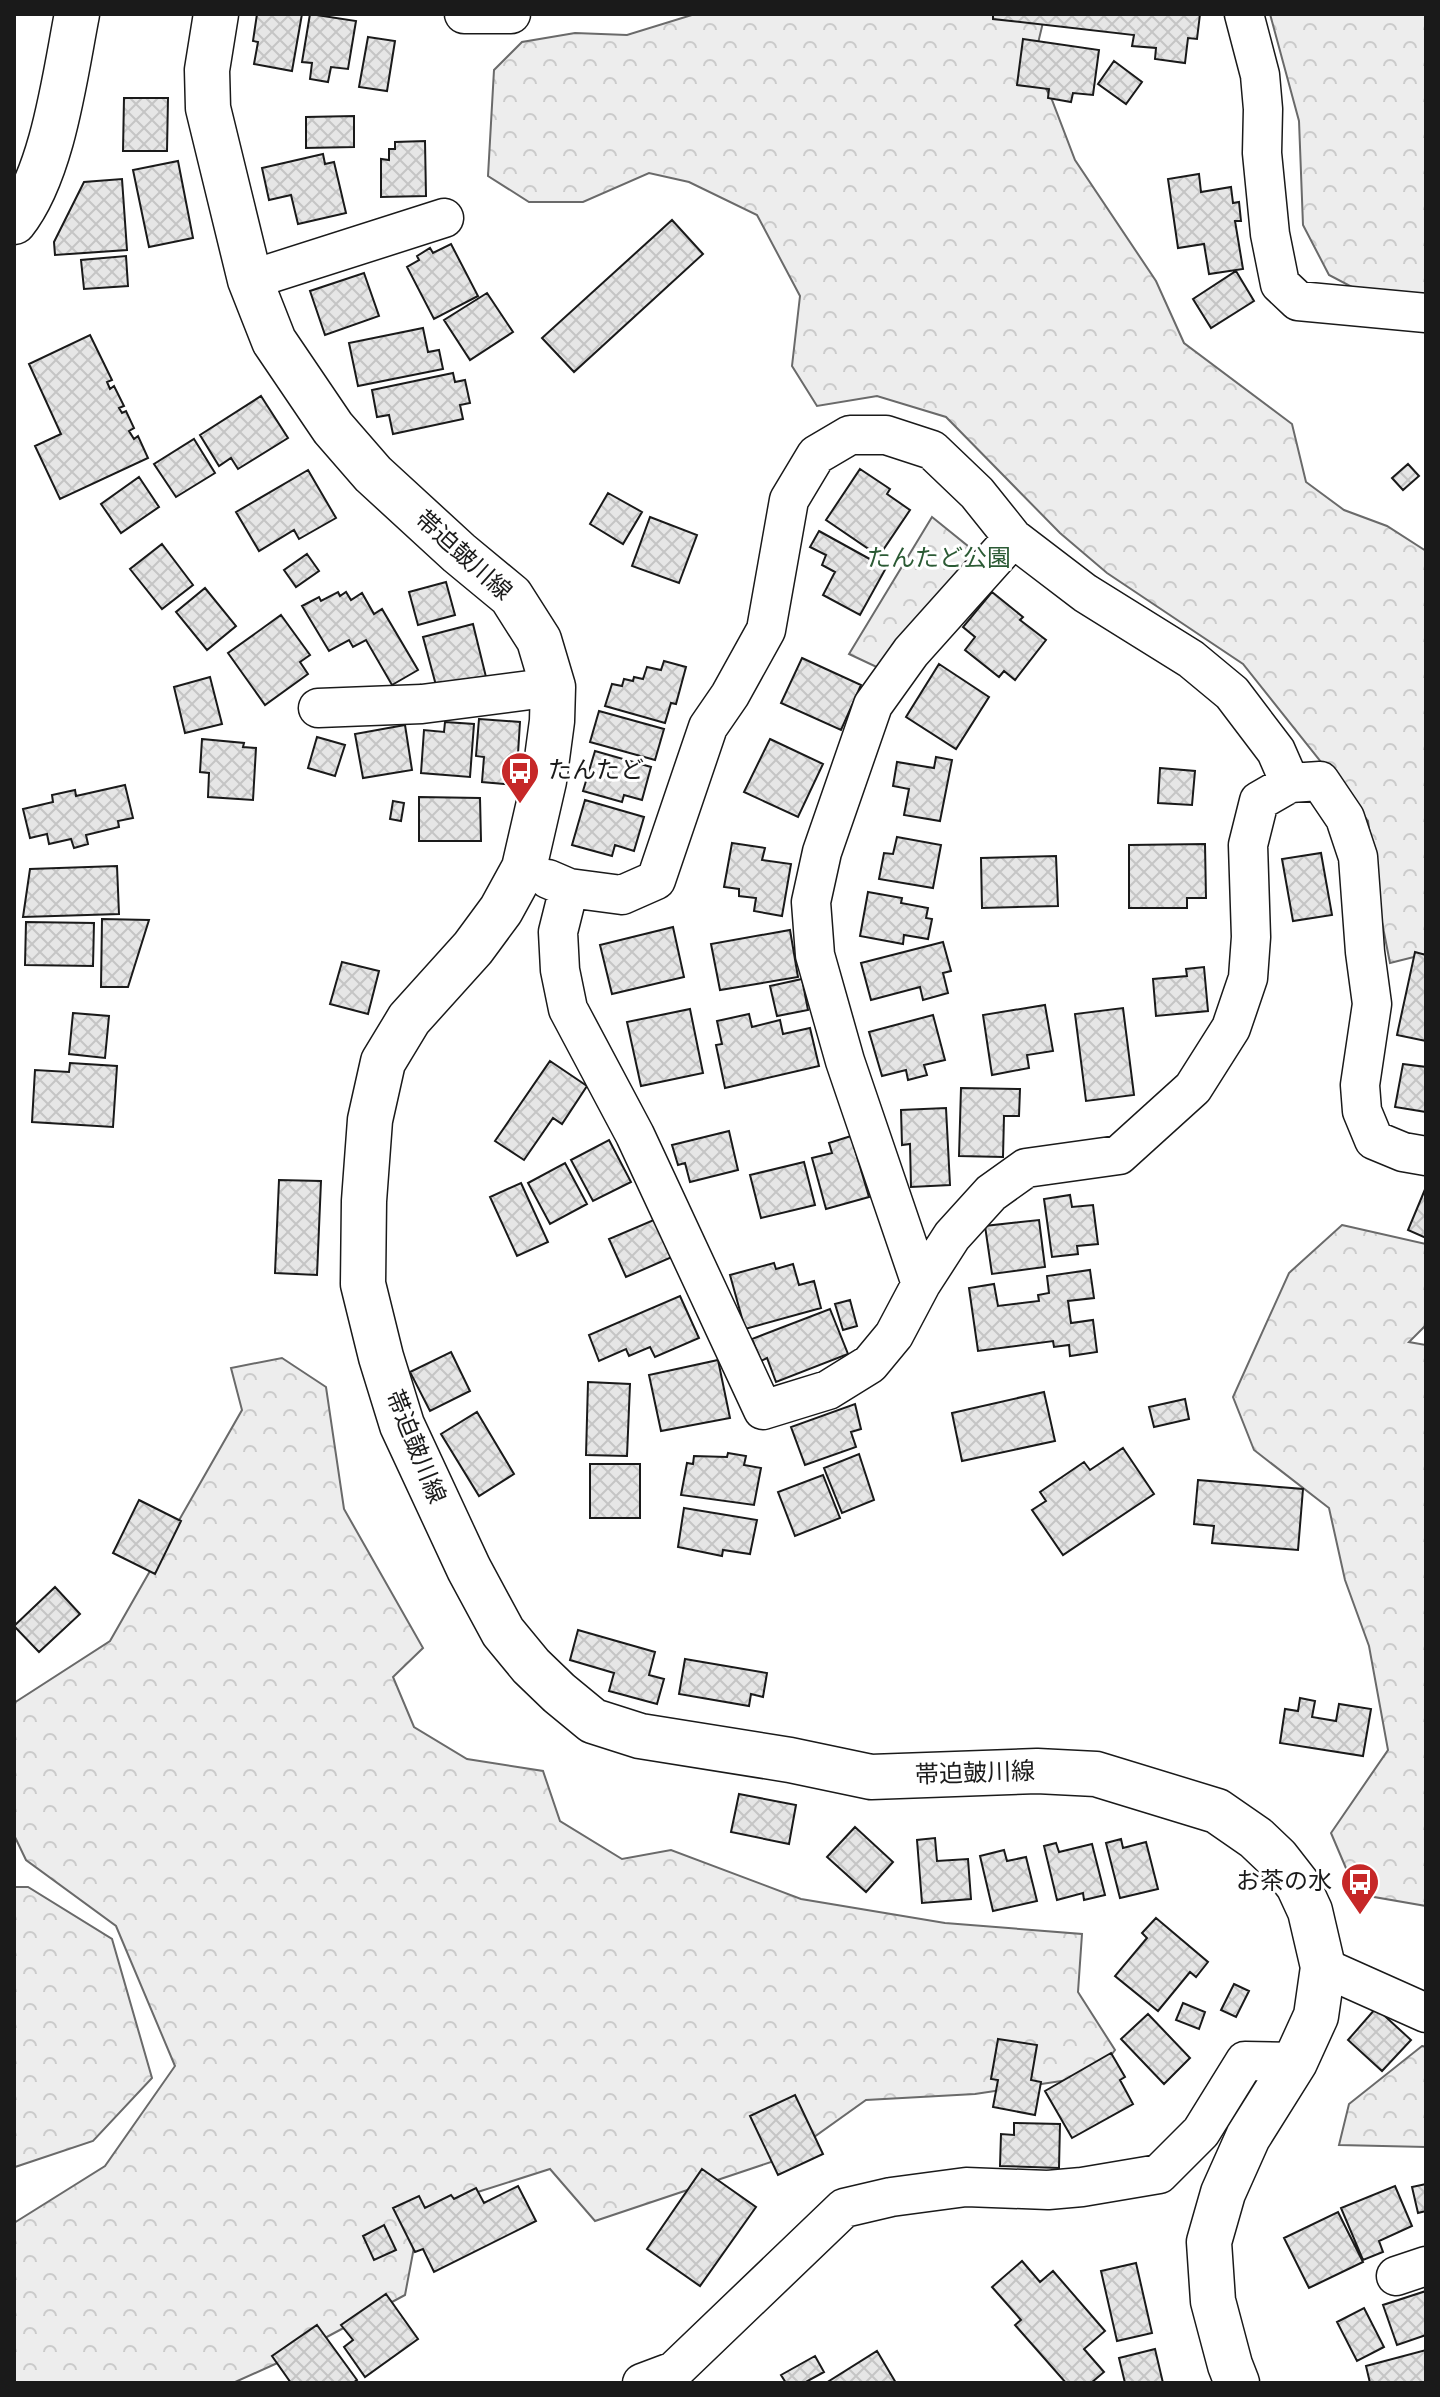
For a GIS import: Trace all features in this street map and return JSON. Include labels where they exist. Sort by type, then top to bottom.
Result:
[{"type":"street","points":[[14,222],[27,206],[54,131],[77,14]]},
{"type":"street","name":"帯迫皷川線","points":[[216,14],[207,70],[208,108],[250,280],[274,341],[333,428],[373,474],[511,596],[539,640],[553,687],[544,781],[524,868],[501,910],[473,948],[409,1019],[383,1062],[370,1120],[364,1201],[363,1284],[402,1425],[469,1569],[503,1632],[531,1666],[593,1721],[640,1736],[790,1760],[871,1777],[1037,1771],[1096,1774],[1217,1811],[1256,1838],[1277,1858],[1298,1885],[1310,1911],[1323,1967],[1316,2016],[1295,2062],[1248,2137],[1223,2193],[1209,2242],[1213,2301],[1237,2383]]},
{"type":"street","points":[[464,14],[511,14]]},
{"type":"street","points":[[1244,14],[1260,75],[1262,153],[1270,234],[1280,284],[1298,301],[1426,313]]},
{"type":"street","points":[[250,280],[444,218]]},
{"type":"street","points":[[524,868],[569,888],[622,895],[656,880],[708,727],[730,695],[766,630],[789,500],[816,455],[850,435],[886,435],[932,450],[977,493],[1013,538],[1085,593],[1191,659],[1232,693],[1276,751],[1290,783]]},
{"type":"street","points":[[921,1284],[845,1061],[815,955],[811,902],[822,852],[873,705],[911,652],[1013,538]]},
{"type":"street","points":[[318,708],[422,704],[553,687]]},
{"type":"street","points":[[569,888],[558,932],[560,970],[568,1009],[635,1135],[763,1410],[828,1390],[870,1364],[894,1335],[921,1284],[952,1236],[991,1193],[1026,1168],[1119,1155],[1193,1088],[1231,1028],[1248,978],[1251,937],[1248,845],[1259,801],[1290,783],[1320,781],[1345,818],[1358,857],[1372,1004],[1360,1085],[1362,1111],[1374,1140],[1403,1152],[1426,1156]]},
{"type":"street","points":[[1323,1967],[1426,2013]]},
{"type":"street","points":[[642,2383],[674,2371],[844,2208],[891,2197],[966,2187],[1048,2190],[1159,2174],[1201,2132],[1245,2061],[1295,2062]]},
{"type":"green space","points":[[695,14],[1045,14],[1033,64],[1052,100],[1075,160],[1156,281],[1184,343],[1292,424],[1306,482],[1344,510],[1387,526],[1426,551],[1426,954],[1390,963],[1368,821],[1243,664],[1107,573],[1060,533],[946,417],[877,396],[817,406],[792,366],[800,296],[757,215],[689,182],[649,173],[583,202],[529,202],[488,176],[494,70],[522,42],[575,33],[627,35]]},
{"type":"green space","points":[[1270,14],[1426,14],[1426,306],[1392,308],[1329,275],[1303,225],[1299,121]]},
{"type":"green space","name":"たんたど公園","points":[[932,517],[979,555],[883,670],[849,654]]},
{"type":"green space","points":[[1342,1225],[1426,1244],[1426,1325],[1409,1342],[1426,1345],[1426,1906],[1357,1894],[1331,1833],[1388,1750],[1369,1646],[1345,1580],[1329,1508],[1254,1450],[1233,1397],[1289,1273]]},
{"type":"green space","points":[[282,1358],[326,1387],[344,1509],[423,1648],[393,1677],[414,1727],[467,1759],[543,1771],[560,1821],[622,1859],[671,1850],[801,1899],[945,1923],[1082,1934],[1078,1992],[1115,2050],[1095,2076],[975,2094],[866,2100],[786,2157],[595,2221],[550,2169],[462,2197],[415,2242],[405,2295],[284,2360],[233,2383],[14,2383],[14,2223],[105,2166],[175,2066],[116,1926],[26,1860],[14,1835],[14,1703],[110,1641],[242,1410],[231,1368]]},
{"type":"green space","points":[[14,1887],[28,1887],[112,1939],[152,2078],[93,2141],[15,2167]]},
{"type":"green space","points":[[1422,2046],[1426,2047],[1426,2147],[1339,2145],[1349,2104]]},
{"type":"building","points":[[257,14],[302,14],[292,71],[254,64],[258,42],[253,41]]},
{"type":"building","points":[[310,14],[356,21],[348,69],[331,67],[328,82],[310,79],[312,63],[302,62]]},
{"type":"building","points":[[993,14],[1200,14],[1197,39],[1188,38],[1185,63],[1155,59],[1156,48],[1132,46],[1134,35],[993,19]]},
{"type":"building","points":[[368,37],[395,41],[387,91],[359,87]]},
{"type":"building","points":[[1023,39],[1099,50],[1093,95],[1073,93],[1071,102],[1048,98],[1049,89],[1017,85]]},
{"type":"building","points":[[1114,61],[1142,82],[1126,104],[1098,84]]},
{"type":"building","points":[[124,98],[168,98],[167,151],[123,151]]},
{"type":"building","points":[[354,116],[354,147],[306,148],[306,117]]},
{"type":"building","points":[[425,141],[426,196],[381,197],[381,159],[389,160],[389,149],[395,149],[395,142]]},
{"type":"building","points":[[323,154],[325,164],[334,162],[346,213],[298,224],[291,195],[269,200],[262,168]]},
{"type":"building","points":[[178,161],[193,238],[149,247],[133,170]]},
{"type":"building","points":[[1199,174],[1201,192],[1231,187],[1233,203],[1239,202],[1241,221],[1235,221],[1243,269],[1209,274],[1204,244],[1178,248],[1168,179]]},
{"type":"building","points":[[122,179],[127,250],[55,255],[54,242],[84,182]]},
{"type":"building","points":[[672,220],[703,254],[574,372],[542,338]]},
{"type":"building","points":[[451,244],[478,296],[434,319],[407,267],[430,248],[433,253]]},
{"type":"building","points":[[126,256],[128,286],[84,289],[81,260]]},
{"type":"building","points":[[1236,271],[1254,301],[1211,328],[1193,299]]},
{"type":"building","points":[[364,273],[379,316],[325,335],[310,291]]},
{"type":"building","points":[[487,293],[513,332],[470,360],[444,320]]},
{"type":"building","points":[[423,328],[428,352],[439,350],[443,369],[358,386],[349,343]]},
{"type":"building","points":[[90,335],[112,380],[107,382],[110,389],[114,386],[124,406],[119,408],[122,413],[126,411],[134,428],[129,431],[134,439],[138,436],[148,458],[60,499],[35,446],[61,434],[29,364]]},
{"type":"building","points":[[453,373],[455,382],[465,380],[470,403],[460,405],[463,419],[393,434],[389,415],[377,417],[372,390]]},
{"type":"building","points":[[261,396],[288,438],[238,469],[231,458],[219,466],[200,435]]},
{"type":"building","points":[[194,439],[215,473],[176,497],[154,464]]},
{"type":"building","points":[[1408,464],[1419,476],[1403,490],[1392,478]]},
{"type":"building","points":[[860,469],[890,489],[887,494],[910,510],[879,556],[826,520]]},
{"type":"building","points":[[308,470],[336,518],[299,539],[294,530],[259,551],[236,512]]},
{"type":"building","points":[[139,477],[159,507],[121,533],[101,504]]},
{"type":"building","points":[[608,493],[642,512],[623,544],[590,524]]},
{"type":"building","points":[[650,517],[697,535],[679,583],[632,566]]},
{"type":"building","points":[[819,531],[886,568],[860,615],[823,595],[835,572],[822,565],[826,555],[810,547]]},
{"type":"building","points":[[162,544],[193,585],[162,609],[130,569]]},
{"type":"building","points":[[307,554],[319,571],[296,587],[284,570]]},
{"type":"building","points":[[446,582],[455,615],[418,625],[409,592]]},
{"type":"building","points":[[205,588],[236,626],[207,650],[176,612]]},
{"type":"building","points":[[338,592],[340,596],[346,592],[351,600],[362,593],[374,614],[382,609],[418,670],[392,685],[366,640],[353,647],[349,640],[329,651],[302,606]]},
{"type":"building","points":[[992,592],[1046,640],[1015,680],[1004,671],[999,677],[965,650],[975,637],[963,627]]},
{"type":"building","points":[[281,615],[310,655],[300,662],[308,674],[265,705],[228,653]]},
{"type":"building","points":[[473,624],[486,677],[437,689],[423,637]]},
{"type":"building","points":[[802,658],[861,685],[841,730],[781,703]]},
{"type":"building","points":[[664,661],[686,667],[676,704],[671,703],[665,723],[605,706],[612,684],[622,686],[624,679],[643,679],[647,667],[661,670]]},
{"type":"building","points":[[939,664],[989,697],[956,749],[906,717]]},
{"type":"building","points":[[210,677],[222,724],[185,733],[174,687]]},
{"type":"building","points":[[599,711],[664,729],[655,760],[590,742]]},
{"type":"building","points":[[479,719],[520,722],[516,785],[482,782],[484,757],[476,756]]},
{"type":"building","points":[[445,722],[474,724],[470,777],[421,773],[424,730],[444,732]]},
{"type":"building","points":[[405,725],[412,770],[363,778],[355,734]]},
{"type":"building","points":[[317,737],[345,745],[335,776],[308,768]]},
{"type":"building","points":[[202,739],[244,743],[243,747],[256,748],[253,800],[208,797],[209,773],[200,772]]},
{"type":"building","points":[[770,739],[823,764],[798,817],[744,792]]},
{"type":"building","points":[[595,751],[651,767],[642,800],[624,795],[622,802],[583,791]]},
{"type":"building","points":[[936,757],[952,760],[940,821],[904,815],[909,789],[893,786],[897,762],[934,768]]},
{"type":"building","points":[[1160,768],[1195,771],[1192,805],[1158,803]]},
{"type":"building","points":[[125,785],[133,818],[118,821],[119,827],[86,835],[88,844],[74,848],[71,839],[49,844],[47,834],[30,838],[23,809],[53,802],[52,795],[75,790],[76,796]]},
{"type":"building","points":[[419,797],[480,798],[481,841],[419,841]]},
{"type":"building","points":[[585,800],[644,817],[634,851],[615,845],[612,856],[572,845]]},
{"type":"building","points":[[393,801],[404,803],[401,821],[390,819]]},
{"type":"building","points":[[897,837],[941,845],[933,888],[879,879],[884,853],[893,854]]},
{"type":"building","points":[[732,843],[765,848],[762,860],[791,864],[782,916],[754,911],[756,898],[739,896],[739,889],[724,887]]},
{"type":"building","points":[[1205,844],[1206,898],[1187,898],[1187,908],[1129,908],[1129,845]]},
{"type":"building","points":[[1321,853],[1332,915],[1293,921],[1282,859]]},
{"type":"building","points":[[1056,856],[1058,906],[982,908],[981,858]]},
{"type":"building","points":[[117,866],[119,914],[23,917],[30,869]]},
{"type":"building","points":[[868,892],[902,898],[901,903],[928,908],[926,918],[932,919],[928,939],[904,935],[903,944],[860,936]]},
{"type":"building","points":[[102,919],[149,920],[128,987],[101,987]]},
{"type":"building","points":[[26,922],[94,923],[93,966],[25,965]]},
{"type":"building","points":[[673,927],[684,977],[612,994],[600,945]]},
{"type":"building","points":[[790,930],[798,977],[720,990],[711,944]]},
{"type":"building","points":[[943,942],[951,971],[943,973],[948,993],[923,1000],[920,987],[871,1000],[861,963]]},
{"type":"building","points":[[1415,952],[1426,955],[1426,1041],[1397,1035]]},
{"type":"building","points":[[342,962],[379,971],[368,1014],[330,1004]]},
{"type":"building","points":[[1204,967],[1208,1011],[1156,1016],[1153,979],[1187,976],[1186,969]]},
{"type":"building","points":[[802,979],[808,1010],[777,1016],[770,986]]},
{"type":"building","points":[[1045,1005],[1053,1051],[1027,1055],[1029,1068],[992,1075],[983,1015]]},
{"type":"building","points":[[1123,1008],[1134,1095],[1086,1101],[1075,1014]]},
{"type":"building","points":[[690,1009],[703,1073],[641,1086],[627,1022]]},
{"type":"building","points":[[73,1013],[109,1016],[105,1058],[69,1054]]},
{"type":"building","points":[[749,1014],[752,1027],[780,1020],[783,1034],[810,1028],[819,1066],[725,1088],[716,1045],[722,1044],[717,1021]]},
{"type":"building","points":[[933,1015],[945,1060],[924,1065],[927,1075],[908,1080],[906,1070],[882,1076],[869,1032]]},
{"type":"building","points":[[550,1061],[587,1086],[562,1124],[553,1118],[524,1160],[495,1141]]},
{"type":"building","points":[[70,1063],[117,1066],[113,1127],[32,1122],[35,1070],[69,1072]]},
{"type":"building","points":[[1403,1064],[1426,1067],[1426,1112],[1395,1107]]},
{"type":"building","points":[[961,1088],[1020,1089],[1019,1116],[1004,1116],[1003,1157],[959,1156]]},
{"type":"building","points":[[946,1108],[950,1185],[911,1187],[910,1144],[902,1145],[901,1110]]},
{"type":"building","points":[[729,1131],[738,1170],[690,1182],[685,1163],[678,1165],[672,1145]]},
{"type":"building","points":[[851,1136],[869,1197],[826,1209],[812,1158],[832,1153],[829,1143]]},
{"type":"building","points":[[609,1140],[631,1182],[593,1201],[571,1160]]},
{"type":"building","points":[[804,1162],[815,1205],[761,1218],[750,1175]]},
{"type":"building","points":[[565,1163],[587,1204],[550,1224],[528,1183]]},
{"type":"building","points":[[279,1180],[321,1181],[317,1275],[275,1273]]},
{"type":"building","points":[[521,1183],[548,1242],[517,1256],[490,1197]]},
{"type":"building","points":[[1426,1187],[1426,1238],[1408,1230]]},
{"type":"building","points":[[1070,1195],[1072,1207],[1093,1205],[1098,1244],[1077,1246],[1078,1254],[1052,1257],[1044,1199]]},
{"type":"building","points":[[656,1219],[672,1257],[626,1277],[609,1239]]},
{"type":"building","points":[[1039,1220],[1045,1267],[992,1274],[985,1226]]},
{"type":"building","points":[[774,1263],[776,1269],[793,1264],[799,1285],[814,1281],[821,1308],[745,1329],[730,1275]]},
{"type":"building","points":[[1090,1270],[1094,1298],[1068,1301],[1071,1323],[1093,1320],[1097,1352],[1070,1356],[1069,1345],[1054,1347],[1053,1341],[978,1351],[969,1288],[994,1284],[998,1306],[1039,1301],[1038,1295],[1049,1293],[1047,1276]]},
{"type":"building","points":[[680,1296],[699,1338],[655,1357],[650,1347],[629,1356],[626,1349],[599,1361],[589,1335]]},
{"type":"building","points":[[850,1300],[857,1326],[843,1330],[835,1304]]},
{"type":"building","points":[[830,1309],[848,1354],[776,1382],[767,1358],[761,1361],[752,1339]]},
{"type":"building","points":[[451,1352],[470,1391],[430,1411],[410,1372]]},
{"type":"building","points":[[718,1360],[730,1418],[661,1431],[649,1375]]},
{"type":"building","points":[[588,1382],[630,1384],[627,1456],[586,1455]]},
{"type":"building","points":[[1044,1392],[1055,1441],[962,1461],[952,1413]]},
{"type":"building","points":[[1185,1399],[1189,1419],[1154,1427],[1149,1407]]},
{"type":"building","points":[[855,1404],[861,1429],[851,1432],[856,1447],[805,1465],[791,1427]]},
{"type":"building","points":[[477,1412],[514,1474],[479,1496],[441,1434]]},
{"type":"building","points":[[1123,1448],[1154,1494],[1063,1555],[1032,1510],[1046,1501],[1040,1492],[1084,1462],[1090,1470]]},
{"type":"building","points":[[728,1453],[746,1456],[744,1465],[761,1468],[754,1505],[681,1495],[687,1463],[693,1464],[694,1456],[727,1457]]},
{"type":"building","points":[[859,1454],[874,1500],[842,1513],[824,1468]]},
{"type":"building","points":[[590,1464],[640,1464],[640,1518],[590,1518]]},
{"type":"building","points":[[823,1475],[840,1518],[795,1536],[778,1492]]},
{"type":"building","points":[[1198,1480],[1303,1489],[1298,1550],[1212,1543],[1214,1526],[1194,1524]]},
{"type":"building","points":[[139,1500],[181,1521],[155,1574],[113,1553]]},
{"type":"building","points":[[684,1508],[757,1520],[750,1554],[723,1550],[722,1556],[678,1547]]},
{"type":"building","points":[[55,1587],[80,1614],[39,1652],[14,1626]]},
{"type":"building","points":[[578,1630],[655,1652],[649,1675],[664,1679],[657,1704],[609,1691],[614,1673],[570,1660]]},
{"type":"building","points":[[685,1659],[767,1673],[763,1697],[751,1694],[749,1706],[679,1694]]},
{"type":"building","points":[[1300,1698],[1315,1701],[1312,1717],[1336,1721],[1339,1704],[1371,1709],[1363,1756],[1280,1743],[1285,1709],[1298,1711]]},
{"type":"building","points":[[739,1794],[796,1805],[789,1844],[731,1832]]},
{"type":"building","points":[[855,1827],[893,1862],[866,1892],[827,1857]]},
{"type":"building","points":[[935,1838],[937,1861],[968,1859],[971,1899],[922,1903],[917,1840]]},
{"type":"building","points":[[1121,1839],[1123,1848],[1146,1842],[1158,1889],[1120,1898],[1106,1843]]},
{"type":"building","points":[[1056,1843],[1059,1852],[1092,1844],[1105,1895],[1084,1900],[1083,1893],[1057,1900],[1044,1846]]},
{"type":"building","points":[[1004,1850],[1007,1861],[1026,1857],[1037,1901],[993,1911],[980,1856]]},
{"type":"building","points":[[1156,1918],[1208,1962],[1196,1977],[1190,1972],[1158,2011],[1115,1976],[1147,1938],[1142,1933]]},
{"type":"building","points":[[1234,1984],[1249,1991],[1236,2017],[1221,2010]]},
{"type":"building","points":[[1183,2003],[1205,2012],[1199,2029],[1176,2020]]},
{"type":"building","points":[[1376,2008],[1411,2040],[1382,2071],[1348,2040]]},
{"type":"building","points":[[1148,2014],[1190,2058],[1164,2084],[1121,2039]]},
{"type":"building","points":[[998,2039],[1037,2045],[1031,2080],[1041,2082],[1035,2115],[993,2107],[998,2080],[991,2079]]},
{"type":"building","points":[[1111,2053],[1125,2077],[1120,2080],[1133,2104],[1072,2138],[1045,2091]]},
{"type":"building","points":[[795,2095],[823,2154],[778,2175],[750,2116]]},
{"type":"building","points":[[1014,2123],[1060,2124],[1059,2168],[1000,2166],[1001,2134],[1014,2135]]},
{"type":"building","points":[[702,2169],[756,2207],[700,2286],[647,2249]]},
{"type":"building","points":[[1426,2184],[1426,2211],[1418,2213],[1412,2187]]},
{"type":"building","points":[[518,2186],[536,2221],[434,2272],[423,2249],[415,2252],[393,2208],[419,2196],[425,2208],[451,2195],[454,2199],[476,2188],[484,2203]]},
{"type":"building","points":[[1395,2186],[1412,2226],[1379,2241],[1383,2252],[1363,2260],[1341,2208]]},
{"type":"building","points":[[1338,2212],[1363,2262],[1309,2288],[1284,2238]]},
{"type":"building","points":[[384,2225],[396,2250],[374,2260],[363,2236]]},
{"type":"building","points":[[1022,2261],[1040,2282],[1053,2271],[1105,2331],[1084,2349],[1104,2372],[1091,2383],[1066,2383],[1015,2325],[1021,2320],[992,2287]]},
{"type":"building","points":[[1136,2263],[1152,2333],[1117,2341],[1101,2271]]},
{"type":"building","points":[[1426,2291],[1426,2335],[1397,2345],[1383,2305]]},
{"type":"building","points":[[386,2294],[418,2339],[365,2377],[344,2347],[353,2340],[341,2325]]},
{"type":"building","points":[[1364,2308],[1384,2347],[1357,2361],[1337,2322]]},
{"type":"building","points":[[317,2325],[357,2380],[353,2383],[291,2383],[272,2356]]},
{"type":"building","points":[[1155,2349],[1163,2383],[1125,2383],[1119,2358]]},
{"type":"building","points":[[1426,2350],[1426,2383],[1370,2383],[1366,2366]]},
{"type":"building","points":[[877,2351],[896,2383],[826,2383]]},
{"type":"building","points":[[815,2356],[824,2372],[804,2383],[786,2383],[781,2375]]},
{"type":"place","name":"たんたど","points":[[520,805]]},
{"type":"place","name":"お茶の水","points":[[1360,1916]]}]
